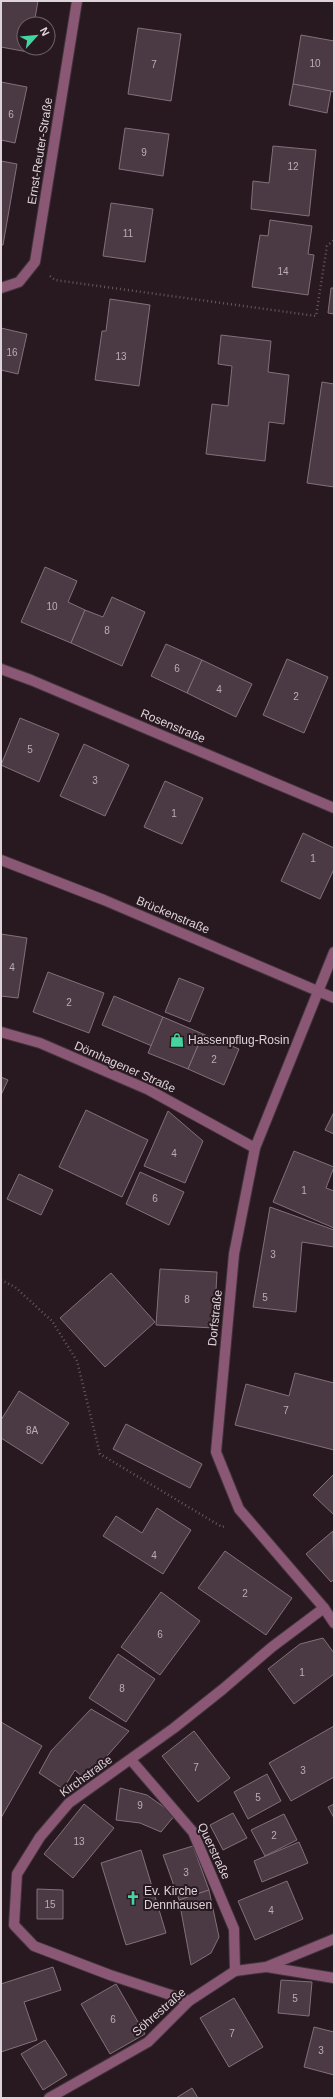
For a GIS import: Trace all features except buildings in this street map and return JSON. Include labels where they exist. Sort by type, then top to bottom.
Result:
[{"type":"street","name":"Ernst-Reuter-Straße","points":[[1,288],[19,282],[35,262],[77,1]]},
{"type":"street","name":"Rosenstraße","points":[[1,669],[38,683],[334,808]]},
{"type":"street","name":"Brückenstraße","points":[[1,860],[104,900],[334,998]]},
{"type":"street","name":"Dorfstraße","points":[[334,952],[254,1148],[234,1254],[216,1452],[239,1509],[324,1608],[334,1623]]},
{"type":"street","name":"Dörnhagener Straße","points":[[1,1032],[40,1043],[149,1090],[254,1148]]},
{"type":"street","name":"Kirchstraße","points":[[189,2001],[110,1975],[34,1946],[14,1925],[18,1874],[40,1837],[69,1803],[131,1760],[223,1689],[272,1647],[324,1608]]},
{"type":"street","name":"Querstraße","points":[[131,1760],[193,1832],[234,1929],[235,1971]]},
{"type":"street","name":"Söhrestraße","points":[[49,2098],[148,2042],[189,2001],[235,1971],[266,1967],[334,1939]]},
{"type":"street","points":[[266,1967],[334,1978]]},
{"type":"path","points":[[35,262],[55,280],[316,316],[327,246],[334,240]]},
{"type":"path","points":[[1,1280],[15,1287],[52,1321],[77,1361],[100,1454],[222,1527],[247,1519]]},
{"type":"place","name":"Hassenpflug-Rosin","points":[[177,1040]]},
{"type":"place","name":"Ev. Kirche Dennhausen","points":[[133,1898]]}]
